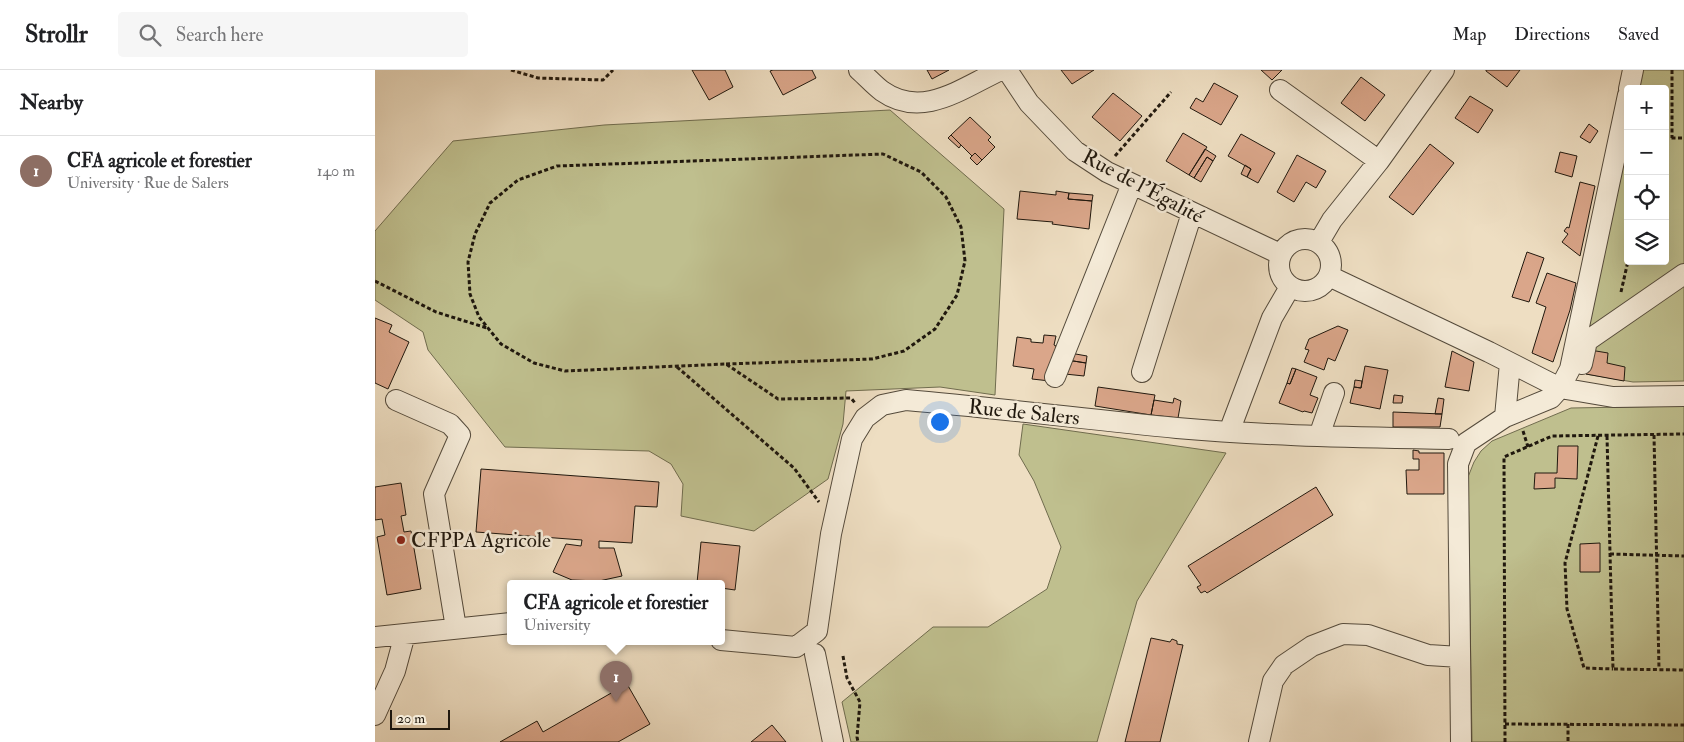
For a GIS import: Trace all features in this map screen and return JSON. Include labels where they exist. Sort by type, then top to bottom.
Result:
[{"type":"street","points":[[859,70],[882,91],[898,99],[913,103],[928,103],[941,99],[1001,70]]},
{"type":"street","name":"Rue de l'Égalité","points":[[1007,70],[1029,104],[1075,151],[1103,170],[1280,254]]},
{"type":"street","points":[[1319,242],[1332,220],[1379,161],[1444,70]]},
{"type":"street","points":[[1630,85],[1633,70]]},
{"type":"street","points":[[1281,90],[1379,161]]},
{"type":"street","points":[[1461,742],[1457,440],[1514,423],[1551,398],[1560,388],[1570,369],[1624,114]]},
{"type":"street","points":[[1055,377],[1132,184]]},
{"type":"street","points":[[1142,372],[1192,213]]},
{"type":"street","points":[[1309,238],[1319,242],[1326,248],[1331,258],[1329,276],[1321,286],[1311,291],[1299,291],[1290,287],[1283,280],[1279,272],[1278,262],[1280,254],[1286,246],[1297,239],[1309,238]]},
{"type":"street","points":[[1570,369],[1580,374],[1587,341],[1684,274]]},
{"type":"street","points":[[1329,276],[1560,388],[1613,397],[1684,396]]},
{"type":"street","points":[[1229,432],[1272,318],[1290,287]]},
{"type":"street","points":[[1510,363],[1514,423]]},
{"type":"street","points":[[1319,436],[1334,393]]},
{"type":"street","points":[[396,400],[450,424],[460,435],[434,494],[455,628]]},
{"type":"street","name":"Rue de Salers","points":[[725,640],[796,648],[817,632],[833,523],[853,439],[865,418],[882,404],[906,400],[1229,432],[1457,440]]},
{"type":"street","points":[[375,637],[507,623]]},
{"type":"street","points":[[375,715],[395,672],[405,634]]},
{"type":"street","points":[[1259,742],[1273,681],[1284,665],[1311,646],[1343,634],[1368,635],[1428,656],[1460,658]]},
{"type":"street","points":[[815,654],[833,742]]},
{"type":"path","points":[[511,70],[538,78],[603,80],[613,70]]},
{"type":"path","points":[[1672,70],[1672,138],[1684,138]]},
{"type":"path","points":[[1103,170],[1171,92]]},
{"type":"path","points":[[883,154],[921,172],[946,197],[961,227],[965,261],[957,295],[935,329],[904,351],[872,359],[565,372],[534,363],[501,344],[487,328],[479,317],[470,294],[468,262],[475,234],[490,204],[518,180],[557,166],[883,154]]},
{"type":"path","points":[[375,280],[387,288],[409,297],[436,312],[487,328]]},
{"type":"path","points":[[726,364],[778,399],[851,398],[865,418]]},
{"type":"path","points":[[676,366],[794,468],[833,523]]},
{"type":"path","points":[[1514,423],[1528,447]]},
{"type":"path","points":[[1505,742],[1504,457],[1552,436],[1684,434]]},
{"type":"path","points":[[1654,435],[1659,670]]},
{"type":"path","points":[[1597,436],[1565,563],[1567,609],[1584,668],[1684,670]]},
{"type":"path","points":[[1607,436],[1613,669]]},
{"type":"path","points":[[1610,554],[1684,556]]},
{"type":"path","points":[[843,656],[847,678],[861,702],[858,742]]},
{"type":"path","points":[[1505,724],[1684,725]]},
{"type":"path","points":[[1568,724],[1568,742]]},
{"type":"green space","points":[[1642,70],[1684,70],[1684,381],[1633,382],[1586,374],[1590,350],[1583,332],[1624,149],[1624,265],[1669,265],[1669,85],[1639,85]]},
{"type":"green space","points":[[890,110],[1004,209],[995,395],[940,387],[846,391],[843,424],[828,479],[754,531],[681,516],[683,484],[671,464],[649,451],[505,447],[428,350],[423,332],[375,300],[375,231],[453,141],[604,125]]},
{"type":"green space","points":[[1684,406],[1684,742],[1472,742],[1468,477],[1474,462],[1481,451],[1492,441],[1571,408]]},
{"type":"green space","points":[[1023,424],[1226,453],[1137,601],[1097,742],[851,742],[842,702],[933,627],[988,627],[1047,589],[1061,547],[1034,481],[1019,455]]},
{"type":"building","points":[[692,70],[725,70],[733,87],[709,100]]},
{"type":"building","points":[[812,70],[816,78],[783,95],[770,71]]},
{"type":"building","points":[[927,70],[949,70],[932,79]]},
{"type":"building","points":[[1061,70],[1094,70],[1072,84]]},
{"type":"building","points":[[1261,70],[1282,70],[1272,80]]},
{"type":"building","points":[[1486,70],[1520,70],[1507,87]]},
{"type":"building","points":[[1361,77],[1385,95],[1365,121],[1341,103]]},
{"type":"building","points":[[1214,83],[1238,96],[1221,125],[1190,108],[1196,98],[1203,102]]},
{"type":"building","points":[[1113,93],[1142,116],[1120,141],[1092,117]]},
{"type":"building","points":[[1470,96],[1493,110],[1478,133],[1455,118]]},
{"type":"building","points":[[970,117],[991,137],[988,140],[995,147],[982,160],[975,153],[972,156],[951,135]]},
{"type":"building","points":[[1589,124],[1598,131],[1590,143],[1580,137]]},
{"type":"building","points":[[1183,133],[1207,147],[1189,175],[1166,161]]},
{"type":"building","points":[[1241,134],[1275,153],[1258,183],[1247,177],[1251,169],[1228,156]]},
{"type":"building","points":[[951,135],[961,145],[959,148],[948,138]]},
{"type":"building","points":[[1430,144],[1454,163],[1413,215],[1389,197]]},
{"type":"building","points":[[1205,149],[1216,156],[1213,161],[1207,157],[1194,178],[1189,175]]},
{"type":"building","points":[[1560,152],[1577,156],[1572,177],[1555,172]]},
{"type":"building","points":[[975,153],[982,160],[977,165],[970,158]]},
{"type":"building","points":[[1297,155],[1326,171],[1316,188],[1306,182],[1294,202],[1277,192]]},
{"type":"building","points":[[1207,157],[1213,161],[1201,182],[1194,178]]},
{"type":"building","points":[[1245,165],[1251,169],[1247,177],[1241,174]]},
{"type":"building","points":[[1580,182],[1595,186],[1580,256],[1562,242],[1568,234],[1564,231],[1567,227],[1569,228]]},
{"type":"building","points":[[1020,191],[1056,195],[1056,191],[1069,193],[1068,199],[1092,201],[1089,229],[1052,224],[1053,222],[1017,219]]},
{"type":"building","points":[[1069,193],[1093,195],[1092,201],[1068,199]]},
{"type":"building","points":[[1527,252],[1544,258],[1529,302],[1512,297]]},
{"type":"building","points":[[1547,273],[1576,283],[1570,310],[1553,362],[1532,353],[1546,307],[1536,303]]},
{"type":"building","points":[[375,318],[392,325],[389,332],[409,342],[388,389],[375,383]]},
{"type":"building","points":[[1338,326],[1348,330],[1335,361],[1328,358],[1324,370],[1304,362],[1309,350],[1305,349],[1309,339]]},
{"type":"building","points":[[1044,335],[1056,336],[1050,381],[1032,379],[1034,369],[1013,366],[1017,337],[1031,339],[1031,342],[1043,343]]},
{"type":"building","points":[[1590,350],[1608,353],[1607,363],[1625,367],[1624,381],[1586,374]]},
{"type":"building","points":[[1452,351],[1474,362],[1469,391],[1445,387]]},
{"type":"building","points":[[1070,353],[1087,356],[1086,363],[1067,360]]},
{"type":"building","points":[[1067,360],[1086,363],[1084,376],[1065,374]]},
{"type":"building","points":[[1365,366],[1388,370],[1380,409],[1350,403],[1354,387],[1361,388]]},
{"type":"building","points":[[1292,368],[1296,369],[1290,384],[1287,383]]},
{"type":"building","points":[[1296,369],[1317,377],[1310,395],[1318,398],[1312,413],[1303,412],[1279,403],[1287,383],[1290,384]]},
{"type":"building","points":[[1355,380],[1362,381],[1361,388],[1354,387]]},
{"type":"building","points":[[1098,387],[1155,395],[1151,415],[1095,406]]},
{"type":"building","points":[[1394,395],[1403,396],[1402,403],[1393,403]]},
{"type":"building","points":[[1174,398],[1181,401],[1178,418],[1151,415],[1154,400],[1173,403]]},
{"type":"building","points":[[1438,398],[1444,399],[1442,414],[1435,414]]},
{"type":"building","points":[[1393,412],[1442,414],[1440,427],[1393,427]]},
{"type":"building","points":[[1558,446],[1578,446],[1577,479],[1555,478],[1555,488],[1534,489],[1535,473],[1557,473]]},
{"type":"building","points":[[1413,450],[1419,451],[1419,453],[1444,453],[1444,494],[1407,494],[1406,470],[1419,470],[1419,459],[1413,459]]},
{"type":"building","points":[[481,469],[659,482],[657,507],[635,506],[632,543],[599,541],[599,548],[614,548],[622,576],[604,580],[572,580],[553,572],[566,544],[581,546],[582,540],[476,532]]},
{"type":"building","points":[[401,483],[406,515],[401,516],[404,532],[411,531],[421,589],[387,595],[377,537],[385,535],[382,519],[375,520],[375,487]]},
{"type":"building","points":[[1316,487],[1333,515],[1207,593],[1205,591],[1201,593],[1197,587],[1201,585],[1188,566]]},
{"type":"building","points":[[701,542],[740,546],[735,590],[725,589],[725,580],[697,580]]},
{"type":"building","points":[[1600,543],[1600,572],[1580,572],[1580,544]]},
{"type":"building","points":[[1151,638],[1170,642],[1172,639],[1177,641],[1177,644],[1183,645],[1160,742],[1125,742]]},
{"type":"building","points":[[627,684],[650,724],[618,742],[500,742],[537,721],[543,732]]},
{"type":"building","points":[[772,725],[786,742],[751,742]]},
{"type":"place","name":"CFPPA Agricole","points":[[401,540]]},
{"type":"place","name":"CFA agricole et forestier","points":[[616,702]]}]
